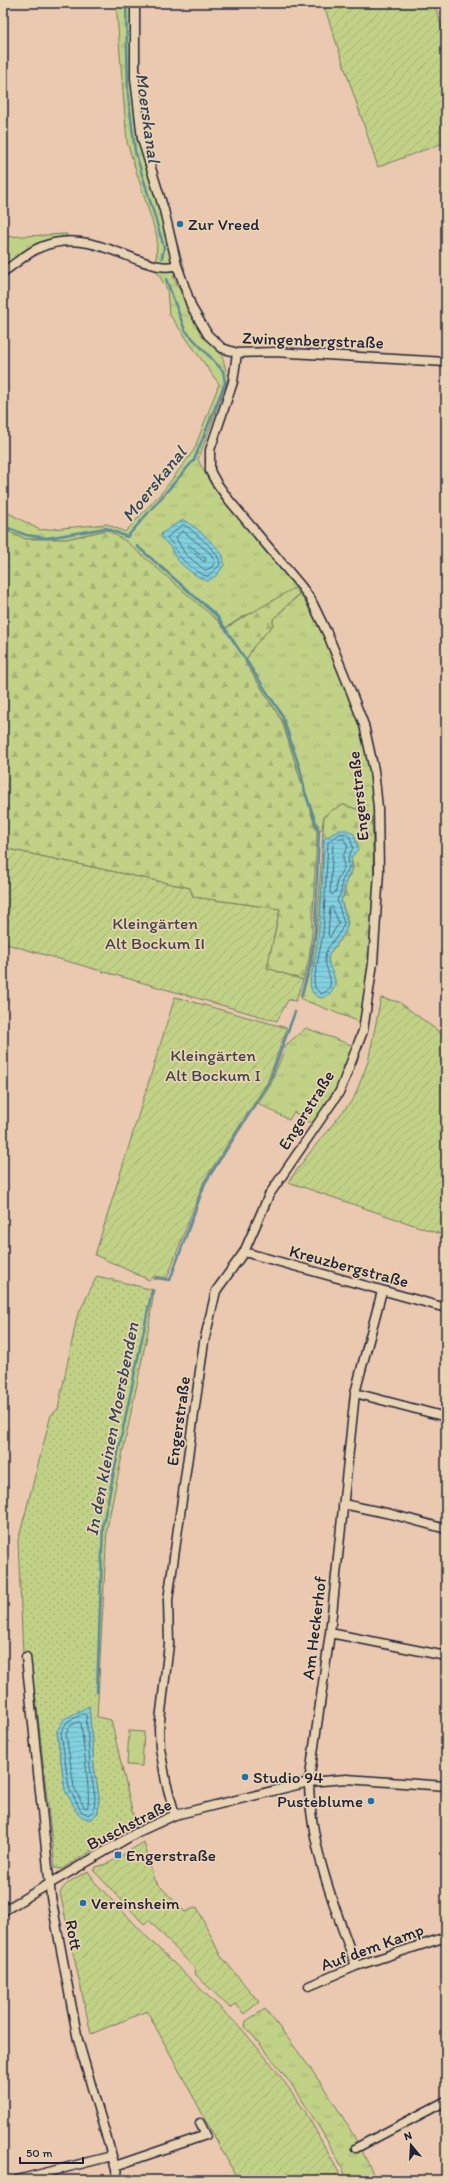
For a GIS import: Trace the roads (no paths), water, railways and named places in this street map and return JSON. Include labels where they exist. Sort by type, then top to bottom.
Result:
[{"type":"street","name":"Zwingenbergstraße","points":[[135,3],[135,78],[142,139],[164,210],[177,265],[192,308],[208,335],[222,348],[237,354],[274,352],[446,362]]},
{"type":"street","points":[[3,272],[40,247],[68,240],[85,242],[150,264],[169,268],[177,265]]},
{"type":"street","name":"Engerstraße","points":[[175,1815],[166,1782],[159,1735],[169,1644],[168,1600],[204,1342],[216,1291],[244,1252],[268,1195],[340,1091],[360,1042],[369,992],[379,872],[378,808],[374,770],[364,725],[328,635],[301,586],[230,500],[216,482],[210,471],[210,450],[233,382],[237,354]]},
{"type":"street","name":"Kreuzbergstraße","points":[[244,1252],[446,1308]]},
{"type":"street","name":"Am Heckerhof","points":[[356,1966],[330,1894],[316,1843],[309,1803],[309,1782],[330,1633],[355,1393],[382,1291]]},
{"type":"street","points":[[355,1393],[446,1417]]},
{"type":"street","points":[[343,1504],[446,1528]]},
{"type":"street","points":[[330,1633],[446,1656]]},
{"type":"street","name":"Rott","points":[[26,1657],[51,1883],[51,1897],[78,2040],[119,2180]]},
{"type":"street","name":"Buschstraße","points":[[3,1911],[138,1832],[175,1815],[309,1782],[346,1779],[446,1786]]},
{"type":"street","name":"Auf dem Kamp","points":[[309,1986],[356,1966],[446,1937]]},
{"type":"street","points":[[356,2148],[446,2100]]},
{"type":"street","points":[[115,2166],[206,2135],[200,2123]]},
{"type":"street","points":[[17,2180],[112,2156]]},
{"type":"water","points":[[183,520],[205,536],[223,556],[224,565],[217,575],[208,581],[192,573],[181,564],[173,554],[172,549],[161,537],[162,533]]},
{"type":"water","points":[[339,830],[347,830],[354,834],[358,849],[351,858],[352,869],[347,878],[341,900],[347,920],[346,929],[339,942],[331,951],[328,960],[335,978],[335,983],[329,994],[321,998],[313,993],[310,980],[319,929],[324,839]]},
{"type":"water","points":[[89,1706],[94,1766],[99,1797],[98,1813],[89,1820],[78,1814],[65,1790],[57,1731],[64,1719]]},
{"type":"waterway","name":"Moerskanal","points":[[126,3],[128,94],[135,151],[164,247],[162,258]]},
{"type":"waterway","name":"Moerskanal","points":[[3,526],[26,535],[47,538],[106,528],[127,537],[194,460],[225,383],[223,371],[185,330],[166,279]]},
{"type":"waterway","name":"In den kleinen Moersbenden","points":[[137,546],[217,616],[282,715],[301,772],[305,792],[319,831],[315,930],[310,964],[301,996]]},
{"type":"waterway","name":"In den kleinen Moersbenden","points":[[155,1279],[170,1280],[205,1183],[269,1083],[295,1012]]},
{"type":"waterway","name":"In den kleinen Moersbenden","points":[[97,1692],[103,1524],[152,1291]]},
{"type":"place","name":"Zur Vreed","points":[[180,224]]},
{"type":"place","name":"Studio 94","points":[[245,1777]]},
{"type":"place","name":"Pusteblume","points":[[371,1801]]},
{"type":"place","name":"Engerstraße","points":[[118,1855]]},
{"type":"place","name":"Vereinsheim","points":[[83,1903]]},
{"type":"park label","name":"Kleingärten Alt Bockum II","points":[[155,933]]},
{"type":"park label","name":"Kleingärten Alt Bockum I","points":[[213,1065]]}]
